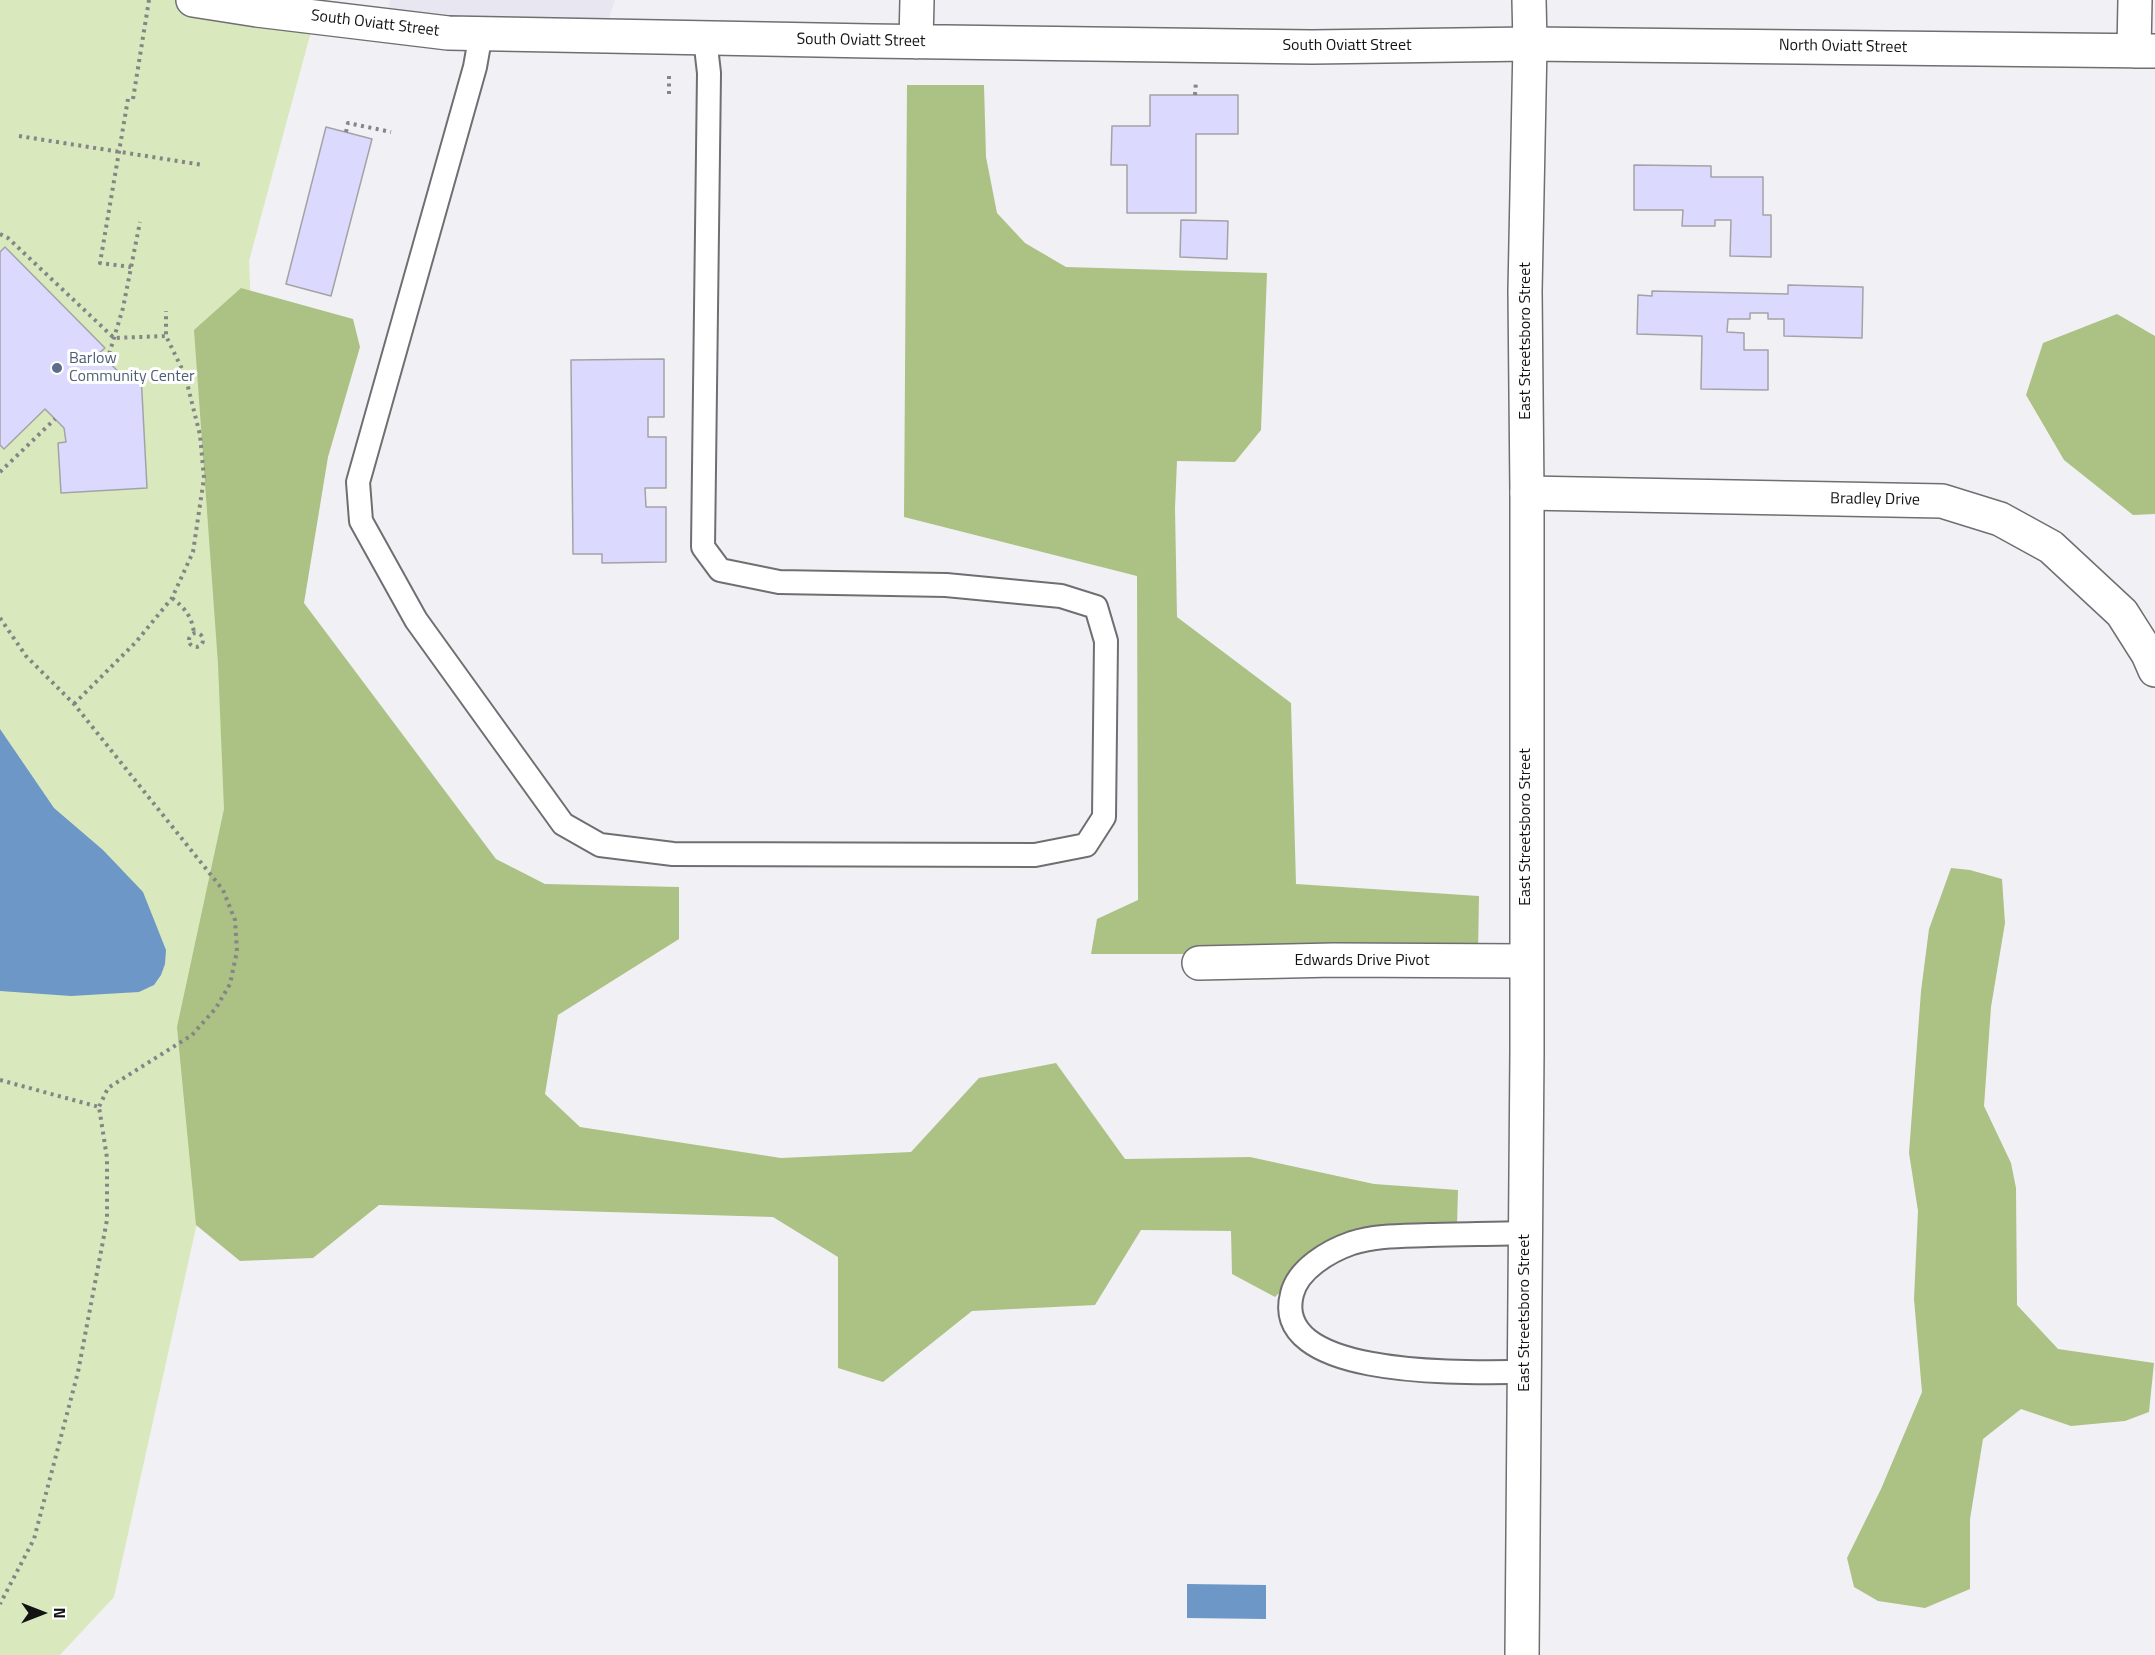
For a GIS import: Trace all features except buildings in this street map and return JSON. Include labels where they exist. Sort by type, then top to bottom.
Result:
[{"type":"street","name":"South Oviatt Street","points":[[194,0],[448,33],[1312,47],[1530,44]]},
{"type":"street","points":[[916,42],[917,0]]},
{"type":"street","name":"East Streetsboro Street","points":[[1522,1655],[1527,492],[1525,291],[1529,0]]},
{"type":"street","points":[[2135,0],[2145,51]]},
{"type":"street","name":"North Oviatt Street","points":[[1530,44],[2145,51]]},
{"type":"street","name":"Bradley Drive","points":[[1527,492],[1942,501],[2000,519],[2051,547],[2122,613],[2155,669]]},
{"type":"street","name":"Edwards Drive Pivot","points":[[1199,963],[1334,960],[1525,961]]},
{"type":"lane","points":[[481,33],[475,67],[358,482],[361,521],[416,620],[563,825],[600,845],[672,854],[1035,855],[1086,845],[1104,818],[1106,641],[1096,607],[1061,596],[946,585],[779,582],[720,570],[703,547],[709,73],[705,38]]},
{"type":"lane","points":[[1524,1372],[1405,1369],[1358,1362],[1330,1352],[1309,1341],[1294,1325],[1289,1305],[1294,1285],[1307,1269],[1329,1254],[1353,1243],[1386,1236],[1525,1233]]},
{"type":"path","points":[[131,267],[100,263],[149,0]]},
{"type":"path","points":[[669,72],[669,94]]},
{"type":"path","points":[[1195,95],[1196,80]]},
{"type":"path","points":[[346,132],[348,123],[391,132]]},
{"type":"path","points":[[19,136],[203,165]]},
{"type":"path","points":[[107,361],[123,308],[140,222]]},
{"type":"path","points":[[0,234],[8,238],[114,338],[166,336]]},
{"type":"path","points":[[74,704],[136,642],[172,598],[193,552],[204,478],[200,435],[185,375],[166,336],[166,311]]},
{"type":"path","points":[[0,472],[55,419]]},
{"type":"path","points":[[172,598],[183,607],[192,621],[194,633]]},
{"type":"path","points":[[0,618],[27,656],[74,704],[223,890],[235,920],[237,951],[230,984],[216,1008],[192,1035],[108,1089],[99,1107],[107,1158],[107,1220],[78,1372],[34,1539],[0,1604]]},
{"type":"path","points":[[0,1080],[99,1107]]},
{"type":"shaded area","points":[[390,0],[615,0],[606,27],[388,16]]},
{"type":"green space","points":[[0,0],[198,0],[315,17],[249,261],[276,867],[114,1597],[60,1655],[0,1655]]},
{"type":"green space","points":[[907,85],[984,85],[986,157],[997,213],[1025,243],[1066,267],[1267,273],[1261,430],[1235,462],[1177,461],[1175,508],[1177,617],[1291,703],[1296,884],[1479,896],[1478,954],[1091,954],[1097,919],[1138,900],[1137,576],[904,517]]},
{"type":"green space","points":[[241,288],[353,319],[360,347],[328,457],[304,603],[496,859],[545,884],[679,887],[679,939],[558,1015],[545,1094],[580,1127],[781,1158],[911,1152],[979,1078],[1056,1063],[1125,1159],[1250,1157],[1374,1184],[1458,1190],[1457,1226],[1317,1255],[1275,1297],[1232,1274],[1231,1231],[1141,1230],[1095,1305],[972,1311],[883,1382],[838,1368],[838,1257],[773,1217],[379,1205],[313,1258],[240,1261],[196,1225],[177,1027],[224,809],[218,664],[194,330]]},
{"type":"green space","points":[[2117,314],[2155,336],[2155,514],[2133,515],[2064,460],[2026,395],[2043,343]]},
{"type":"green space","points":[[1951,868],[1970,870],[2002,879],[2005,923],[1991,1007],[1984,1106],[2011,1163],[2016,1188],[2017,1305],[2058,1349],[2154,1363],[2149,1412],[2125,1421],[2071,1426],[2021,1409],[1983,1439],[1970,1519],[1970,1589],[1925,1608],[1878,1601],[1854,1587],[1847,1558],[1881,1489],[1922,1392],[1914,1299],[1918,1211],[1909,1153],[1921,991],[1929,929]]},
{"type":"water","points":[[0,729],[54,808],[103,850],[143,892],[166,950],[165,964],[154,985],[139,992],[71,996],[0,991]]},
{"type":"water","points":[[1187,1584],[1266,1585],[1266,1619],[1187,1618]]},
{"type":"place","name":"Barlow Community Center","points":[[57,368]]}]
